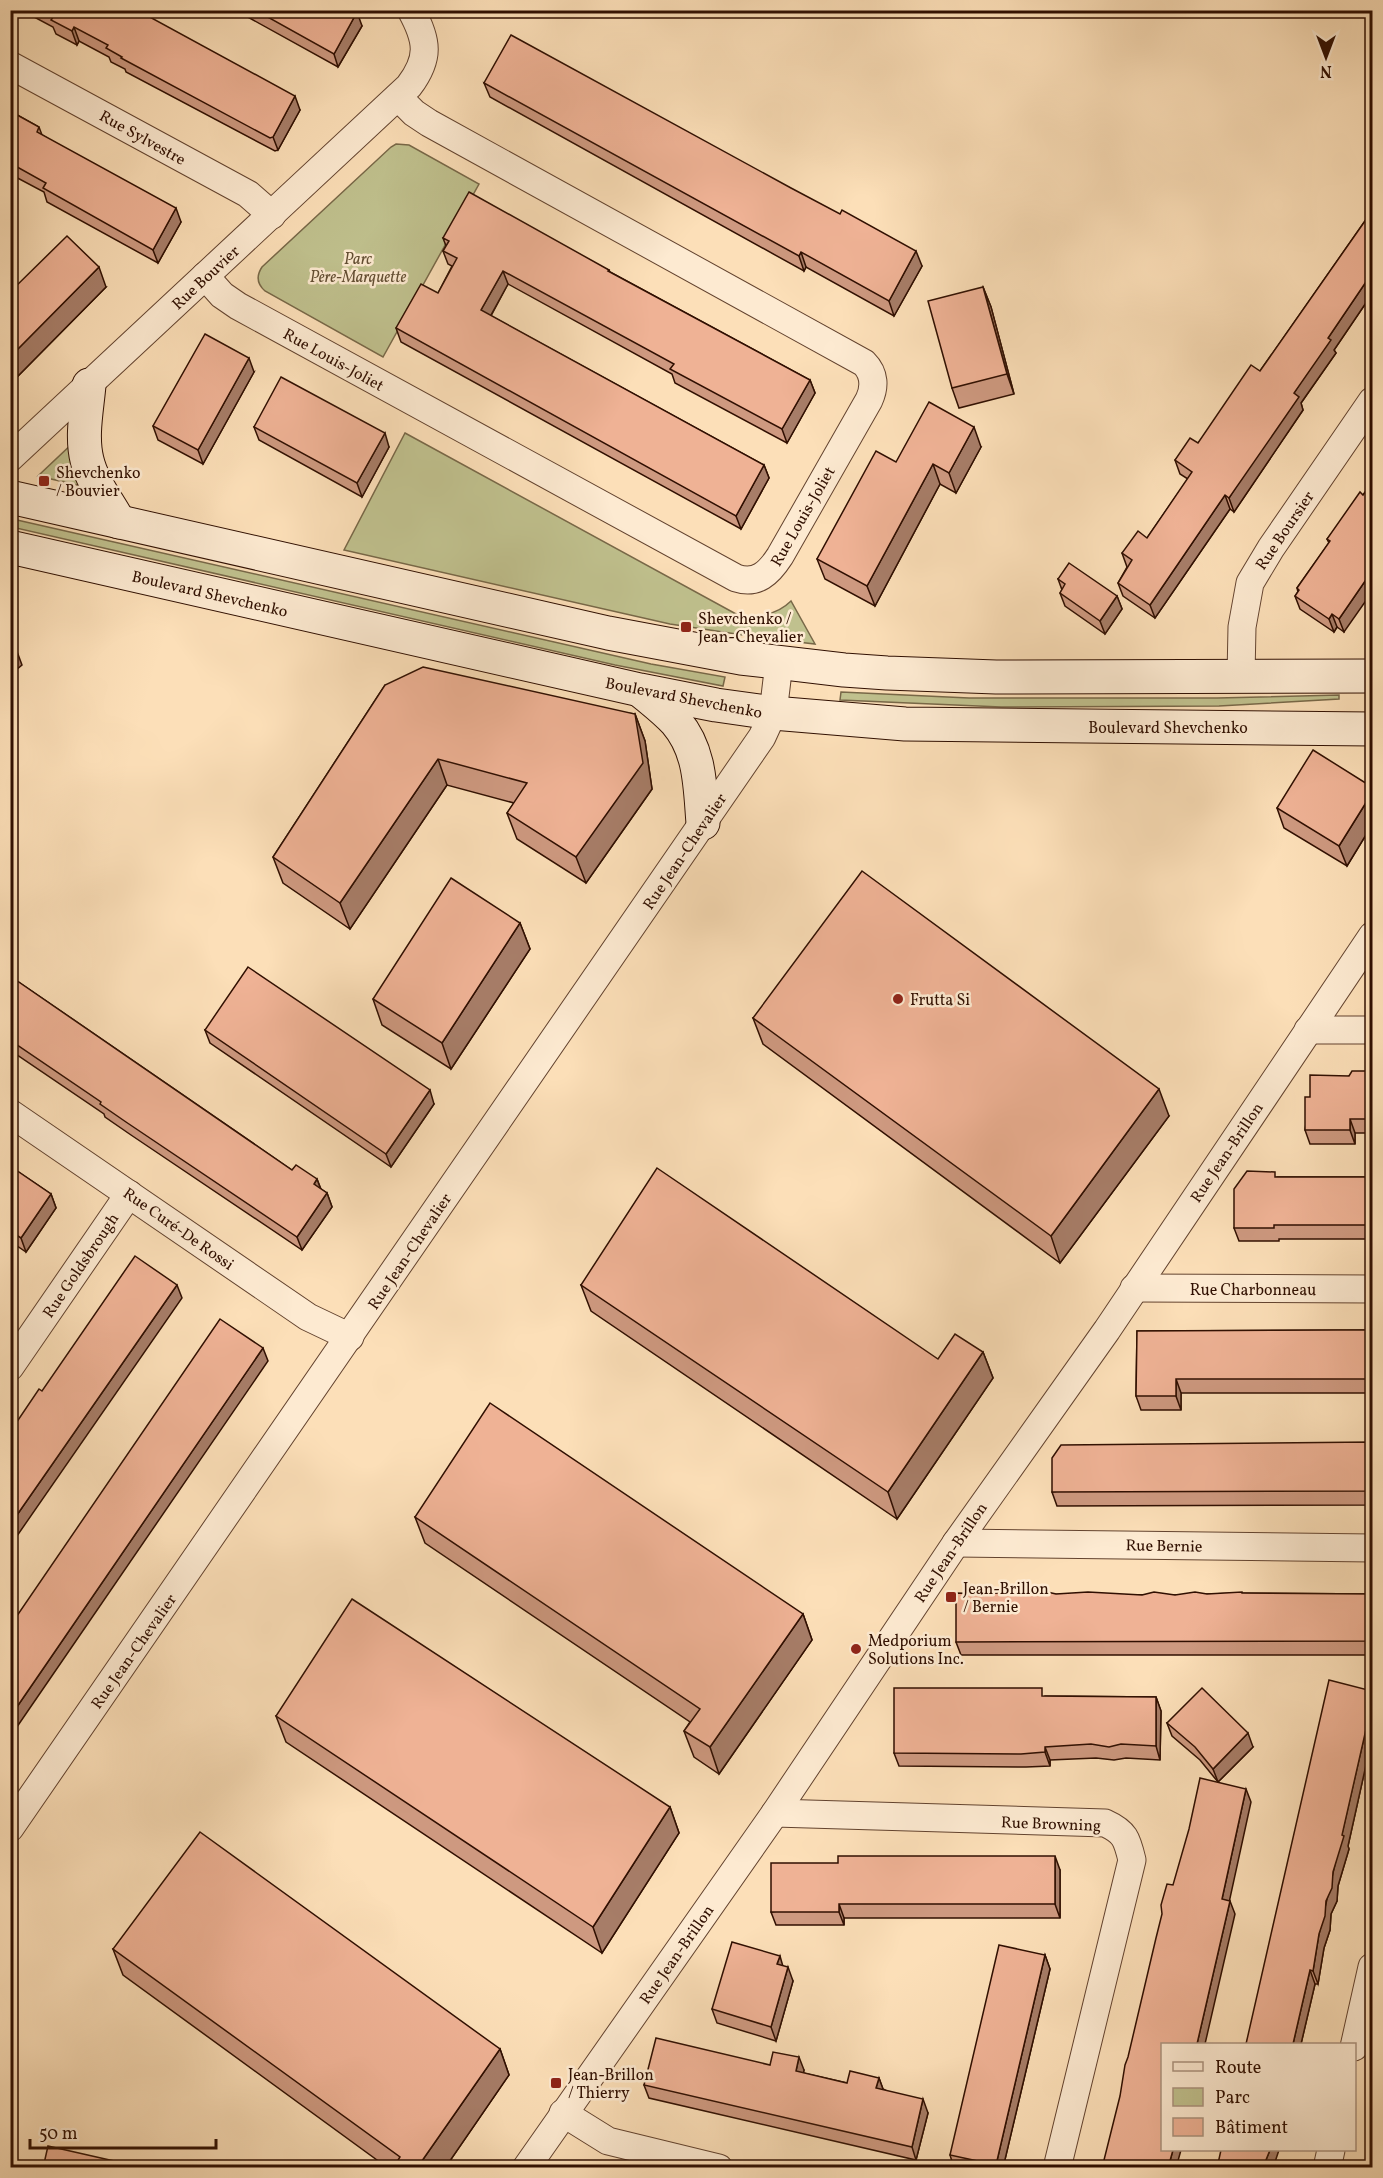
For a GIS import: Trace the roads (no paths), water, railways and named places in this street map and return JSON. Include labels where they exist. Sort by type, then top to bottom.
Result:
[{"type":"street","name":"Rue Bouvier","points":[[10,458],[399,97],[418,74],[425,56],[423,36],[411,10]]},
{"type":"street","name":"Rue Sylvestre","points":[[10,65],[248,194],[272,215]]},
{"type":"street","name":"Rue Louis-Joliet","points":[[205,276],[222,295],[238,306],[736,578],[751,580],[769,572],[869,400],[873,381],[870,369],[864,363],[429,123],[414,113],[399,97]]},
{"type":"street","points":[[89,385],[85,428],[86,457],[92,475],[119,522]]},
{"type":"street","name":"Rue Boursier","points":[[1241,676],[1242,627],[1250,583],[1271,548],[1372,401]]},
{"type":"street","points":[[10,498],[608,633],[780,663],[855,671],[957,676],[1372,676]]},
{"type":"street","name":"Boulevard Shevchenko","points":[[10,547],[640,690],[773,713],[942,726],[1372,729]]},
{"type":"street","name":"Rue Jean-Chevalier","points":[[10,1828],[350,1338],[762,737],[773,713],[780,663]]},
{"type":"street","points":[[640,690],[674,721],[691,745],[698,769],[703,823]]},
{"type":"street","name":"Rue Jean-Brillon","points":[[526,2168],[776,1813],[956,1543],[1134,1288],[1372,936]]},
{"type":"street","points":[[1308,1030],[1372,1030]]},
{"type":"street","name":"Rue Curé-De Rossi","points":[[10,1113],[308,1317],[350,1338]]},
{"type":"street","name":"Rue Goldsbrough","points":[[10,1367],[129,1194]]},
{"type":"street","name":"Rue Charbonneau","points":[[1134,1288],[1372,1289]]},
{"type":"street","name":"Rue Bernie","points":[[956,1543],[1372,1548]]},
{"type":"street","name":"Rue Browning","points":[[776,1813],[1105,1823],[1118,1829],[1128,1841],[1132,1860],[1057,2168]]},
{"type":"street","points":[[1355,2043],[1372,1966]]},
{"type":"street","points":[[563,2113],[608,2141],[719,2168]]},
{"type":"street","points":[[1327,2168],[1331,2151]]},
{"type":"place","name":"Shevchenko / Bouvier","points":[[44,481]]},
{"type":"place","name":"Shevchenko / Jean-Chevalier","points":[[686,627]]},
{"type":"place","name":"Frutta Si","points":[[898,999]]},
{"type":"place","name":"Jean-Brillon / Bernie","points":[[951,1597]]},
{"type":"place","name":"Medporium Solutions Inc.","points":[[856,1649]]},
{"type":"place","name":"Jean-Brillon / Thierry","points":[[556,2083]]},
{"type":"park label","name":"Parc Père-Marquette","points":[[358,267]]}]
